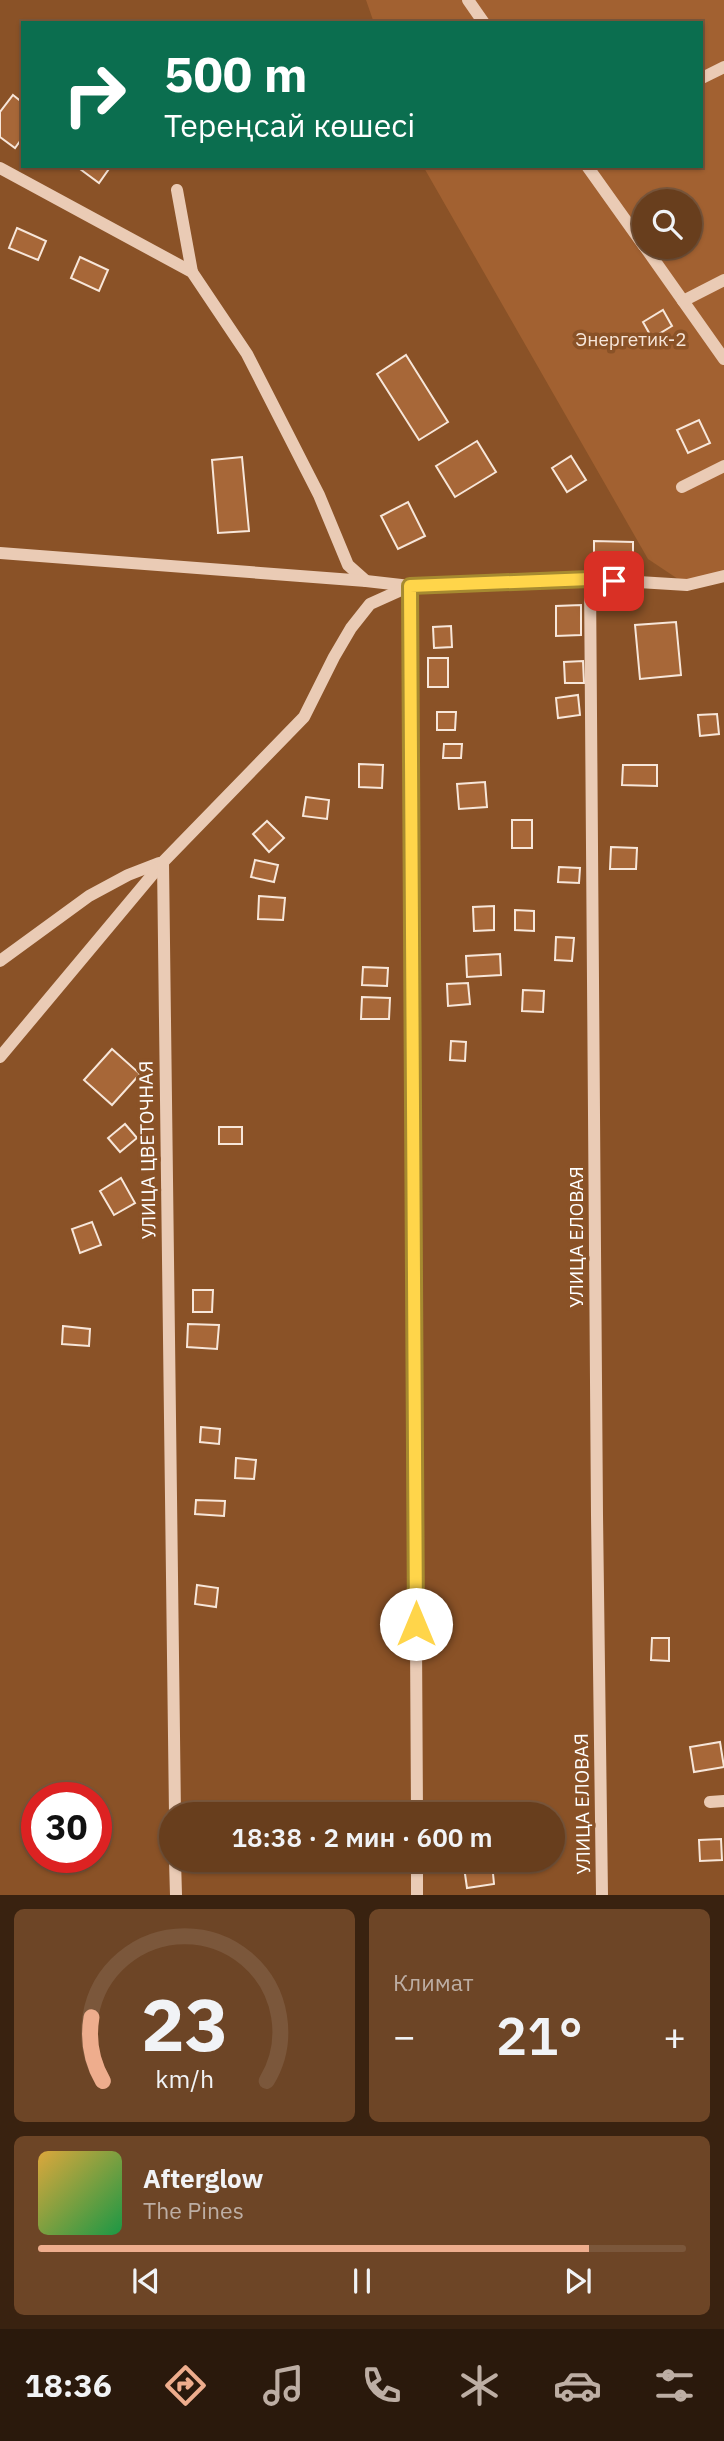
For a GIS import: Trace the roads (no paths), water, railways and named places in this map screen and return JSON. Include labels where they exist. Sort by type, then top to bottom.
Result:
[{"type":"street","points":[[468,0],[483,21]]},
{"type":"street","points":[[703,78],[724,67]]},
{"type":"street","points":[[0,168],[192,272]]},
{"type":"street","points":[[588,168],[632,229]]},
{"type":"street","points":[[177,190],[192,272],[247,354],[319,495],[348,565],[366,581]]},
{"type":"street","points":[[653,259],[724,359]]},
{"type":"street","points":[[683,301],[724,280]]},
{"type":"street","points":[[682,487],[724,466]]},
{"type":"street","points":[[0,553],[410,586],[590,579],[687,585],[724,576]]},
{"type":"street","name":"УЛИЦА ЕЛОВАЯ","points":[[590,579],[602,1895]]},
{"type":"street","points":[[0,1057],[163,862],[304,717],[340,647],[370,604],[410,586]]},
{"type":"street","points":[[410,586],[417,1802]]},
{"type":"street","points":[[0,961],[89,896],[128,875],[163,862]]},
{"type":"street","name":"УЛИЦА ЦВЕТОЧНАЯ","points":[[163,862],[175,1802]]},
{"type":"street","points":[[175,1872],[176,1895]]},
{"type":"street","points":[[417,1872],[417,1895]]},
{"type":"park label","name":"Энергетик-2","points":[[631,339]]}]
